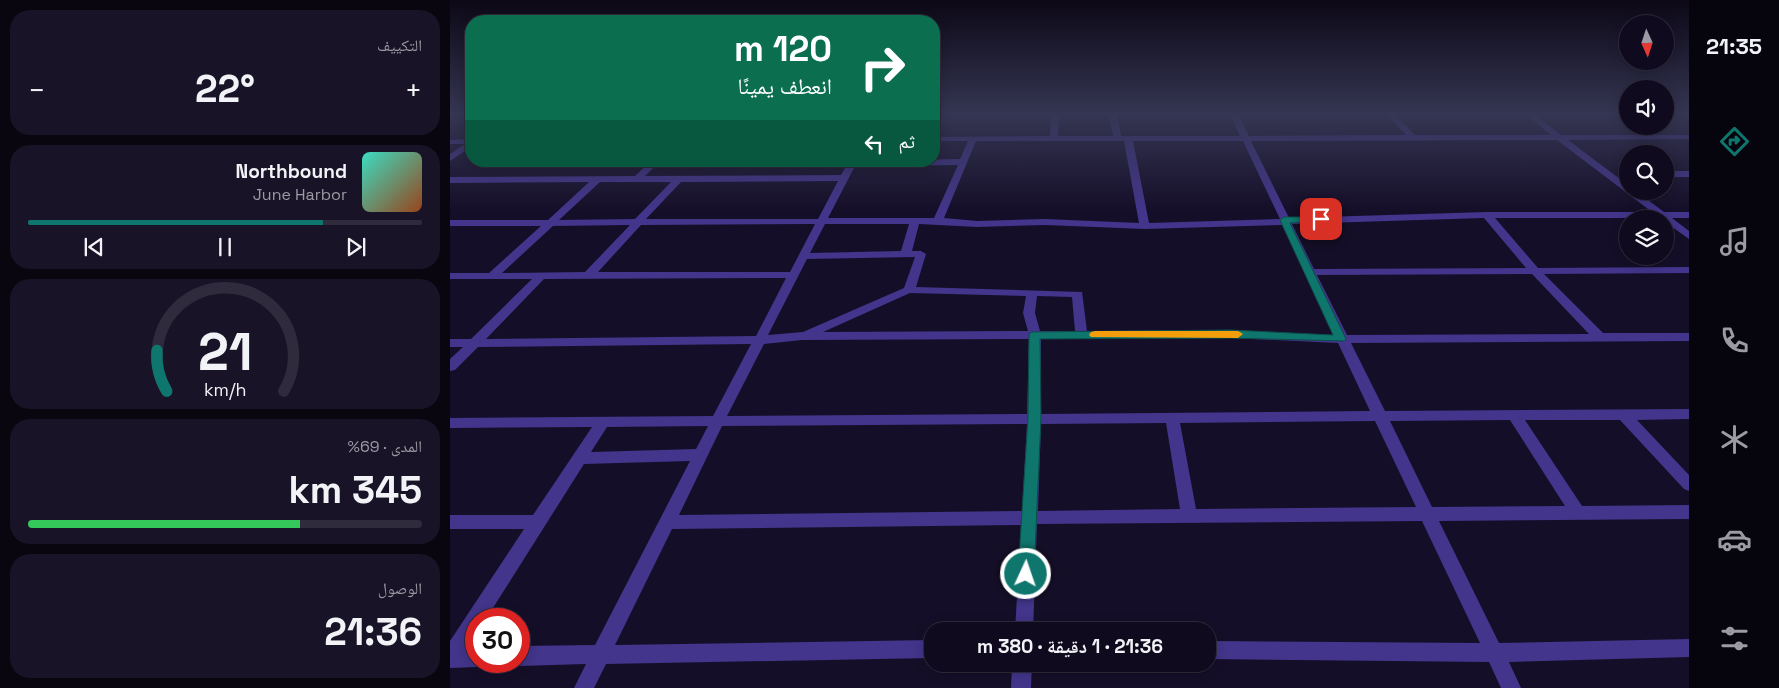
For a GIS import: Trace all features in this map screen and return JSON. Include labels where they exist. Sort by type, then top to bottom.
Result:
[{"type":"street","points":[[938,221],[970,146]]},
{"type":"street","points":[[1130,146],[1145,226]]},
{"type":"street","points":[[1248,146],[1510,688]]},
{"type":"street","points":[[1571,146],[1619,183]]},
{"type":"street","points":[[450,158],[465,147]]},
{"type":"street","points":[[940,162],[964,162]]},
{"type":"street","points":[[636,180],[650,167]]},
{"type":"street","points":[[584,688],[702,456],[718,420],[850,167]]},
{"type":"street","points":[[1674,174],[1689,174]]},
{"type":"street","points":[[1608,175],[1619,175]]},
{"type":"street","points":[[589,275],[678,178]]},
{"type":"street","points":[[450,180],[845,178]]},
{"type":"street","points":[[492,276],[597,180]]},
{"type":"street","points":[[1642,200],[1655,210]]},
{"type":"street","points":[[450,223],[822,223],[938,221],[978,224],[1045,222],[1145,226],[1284,220],[1487,215],[1619,214]]},
{"type":"street","points":[[1674,214],[1689,215]]},
{"type":"street","points":[[1487,215],[1535,271],[1599,337]]},
{"type":"street","points":[[906,253],[915,221]]},
{"type":"street","points":[[1674,225],[1689,236]]},
{"type":"street","points":[[804,256],[921,254],[909,290]]},
{"type":"street","points":[[1310,272],[1689,270]]},
{"type":"street","points":[[450,276],[794,275]]},
{"type":"street","points":[[450,367],[541,276]]},
{"type":"street","points":[[802,336],[909,290],[1078,294],[1081,335]]},
{"type":"street","points":[[1024,622],[1034,418],[1035,335],[1029,313],[1032,292]]},
{"type":"street","points":[[450,343],[759,340],[802,336],[1231,334],[1340,339],[1684,338],[1689,348]]},
{"type":"street","points":[[450,423],[1689,414]]},
{"type":"street","points":[[1514,415],[1578,513]]},
{"type":"street","points":[[1624,415],[1689,485]]},
{"type":"street","points":[[1172,417],[1189,517]]},
{"type":"street","points":[[450,658],[602,422]]},
{"type":"street","points":[[579,458],[702,456]]},
{"type":"street","points":[[669,522],[1689,512]]},
{"type":"street","points":[[450,522],[538,522]]},
{"type":"street","points":[[1216,650],[1494,653],[1689,648]]},
{"type":"street","points":[[530,656],[924,649]]},
{"type":"street","points":[[450,658],[465,657]]},
{"type":"street","points":[[1021,688],[1022,672]]},
{"type":"slow traffic","points":[[1095,335],[1238,334]]},
{"type":"route","points":[[1026,574],[1034,418],[1035,335],[1231,334],[1340,339],[1284,220],[1321,219]]}]
